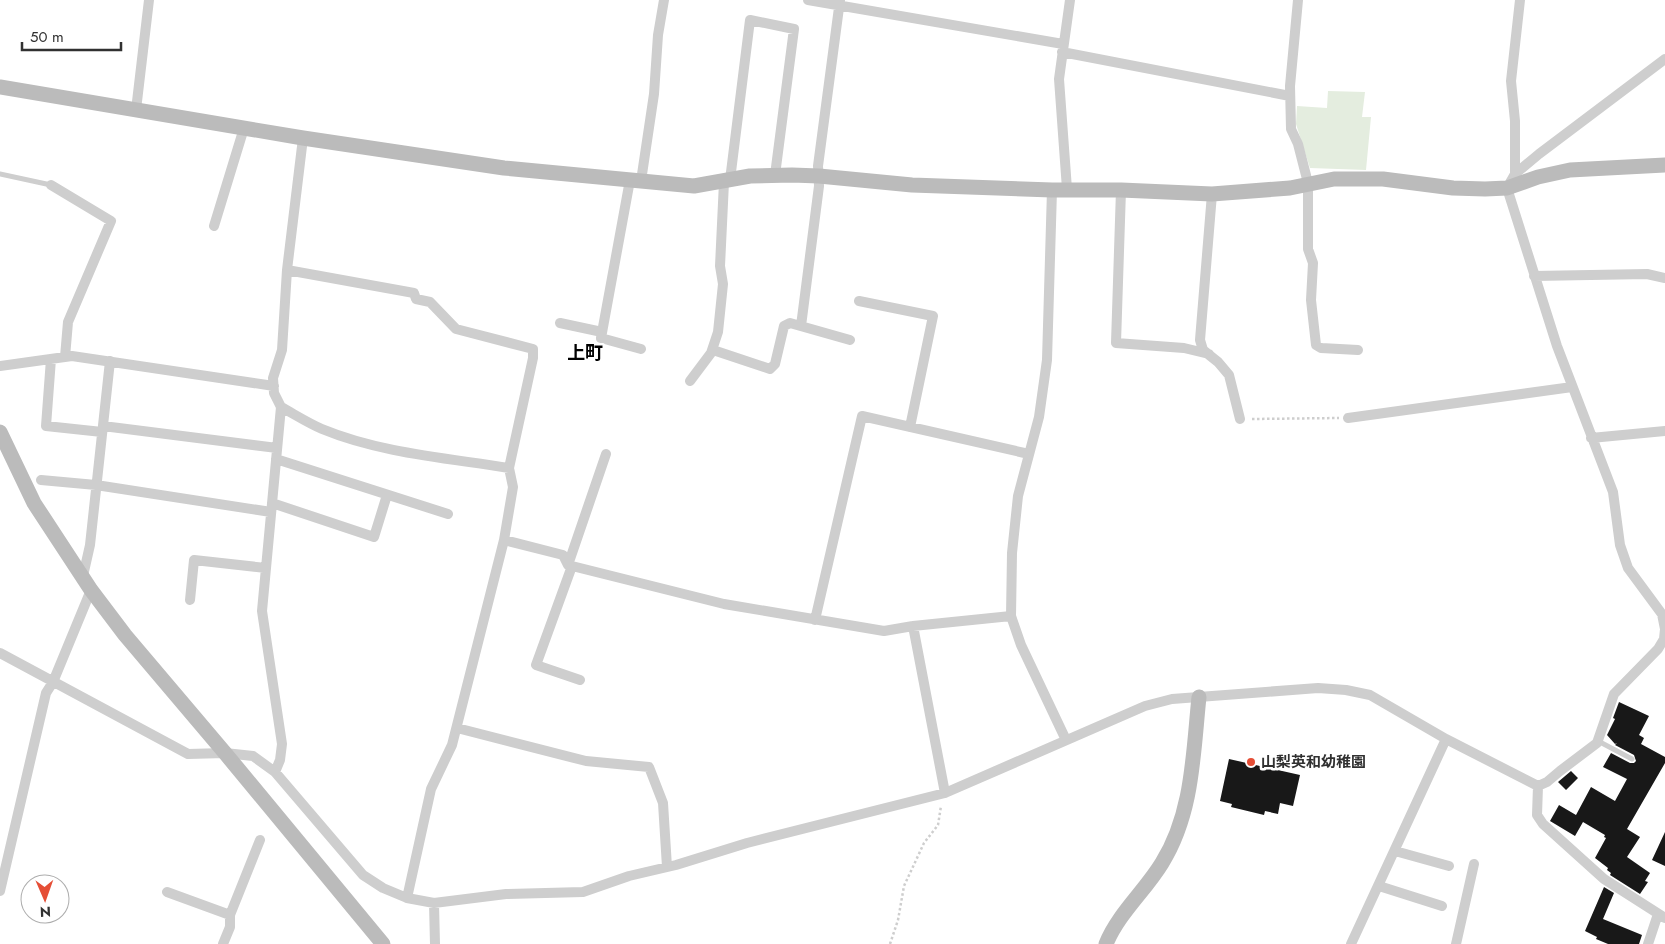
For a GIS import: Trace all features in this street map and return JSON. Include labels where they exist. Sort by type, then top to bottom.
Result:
[{"type":"street","points":[[136,110],[149,0]]},
{"type":"street","points":[[641,349],[601,338],[654,94],[658,35],[664,0]]},
{"type":"street","points":[[808,0],[840,3],[1290,96]]},
{"type":"street","points":[[1066,740],[1021,645],[1011,616],[1012,553],[1018,496],[1038,417],[1047,360],[1060,190],[1059,79],[1070,0]]},
{"type":"street","points":[[1298,0],[1294,27],[1290,96],[1291,129],[1298,144],[1308,183],[1308,249],[1314,263],[1311,300],[1316,345],[1321,348],[1358,350]]},
{"type":"street","points":[[1515,174],[1512,81],[1520,0]]},
{"type":"street","points":[[801,326],[819,186],[818,166],[840,3]]},
{"type":"street","points":[[690,381],[713,350],[718,332],[723,284],[720,266],[727,181],[750,20],[794,29],[775,175]]},
{"type":"street","points":[[0,653],[188,754],[225,753],[253,756],[275,772],[363,875],[383,888],[407,898],[434,903],[506,894],[583,892],[629,876],[667,867],[747,843],[943,794],[1145,706],[1172,698],[1318,688],[1346,690],[1370,695],[1446,739],[1538,786],[1548,782],[1560,770],[1589,750],[1598,741],[1614,694],[1658,649],[1664,639],[1665,629],[1663,615],[1628,568],[1620,545],[1613,492],[1572,387],[1534,276],[1507,188],[1515,174],[1539,154],[1665,59]]},
{"type":"street","points":[[0,87],[302,138],[504,168],[694,186],[750,176],[775,175],[819,176],[912,185],[1212,194],[1290,188],[1334,179],[1383,179],[1452,188],[1507,188],[1538,176],[1570,170],[1665,165]]},
{"type":"street","points":[[214,226],[244,128]]},
{"type":"street","points":[[275,772],[280,760],[282,744],[262,611],[281,407],[274,393],[273,378],[282,350],[286,270],[302,138]]},
{"type":"street","points":[[51,185],[111,221],[68,322],[65,357]]},
{"type":"street","points":[[1121,190],[1116,343],[1184,348],[1209,354]]},
{"type":"street","points":[[1212,194],[1200,340],[1203,350],[1218,362],[1229,375],[1240,418]]},
{"type":"street","points":[[286,270],[414,293],[416,299],[430,302],[456,329],[533,349],[534,358],[509,468],[513,487],[504,540],[452,745],[430,789],[407,898]]},
{"type":"street","points":[[1534,276],[1647,274],[1665,278]]},
{"type":"street","points":[[859,300],[933,316],[910,427]]},
{"type":"street","points":[[560,323],[602,332]]},
{"type":"street","points":[[713,350],[770,369],[775,364],[784,326],[790,323],[850,340]]},
{"type":"street","points":[[0,366],[72,356],[274,386]]},
{"type":"street","points":[[51,359],[46,426],[103,429],[277,453],[387,494],[448,514]]},
{"type":"street","points":[[83,576],[90,545],[110,362]]},
{"type":"street","points":[[1348,418],[1572,387]]},
{"type":"street","points":[[281,407],[321,429],[356,440],[398,451],[509,468]]},
{"type":"street","points":[[815,620],[862,416],[1029,454]]},
{"type":"street","points":[[1592,438],[1665,431]]},
{"type":"street","points":[[0,432],[34,503],[91,590],[125,635],[383,944]]},
{"type":"street","points":[[580,680],[536,665],[606,454]]},
{"type":"street","points":[[41,480],[96,485],[271,508],[374,537],[387,494]]},
{"type":"street","points":[[504,540],[563,555],[570,566],[724,604],[884,631],[913,626],[1011,616]]},
{"type":"street","points":[[190,600],[194,560],[266,568]]},
{"type":"street","points":[[0,891],[46,693],[53,682],[91,590]]},
{"type":"street","points":[[913,626],[943,794]]},
{"type":"street","points":[[1106,944],[1111,930],[1162,863],[1177,835],[1189,794],[1199,697]]},
{"type":"street","points":[[457,728],[586,762],[649,767],[663,803],[667,867]]},
{"type":"street","points":[[1352,944],[1446,739]]},
{"type":"street","points":[[1538,786],[1537,815],[1543,824],[1604,879],[1662,916],[1648,944]]},
{"type":"street","points":[[224,944],[230,927],[230,915],[260,840]]},
{"type":"street","points":[[1395,851],[1449,866]]},
{"type":"street","points":[[1456,944],[1474,864]]},
{"type":"street","points":[[1378,886],[1442,906]]},
{"type":"street","points":[[167,892],[230,915]]},
{"type":"street","points":[[434,903],[435,944]]},
{"type":"lane","points":[[0,174],[51,185]]},
{"type":"lane","points":[[1598,741],[1632,759]]},
{"type":"path","points":[[1240,418],[1348,418]]},
{"type":"path","points":[[890,944],[898,920],[904,886],[924,843],[938,825],[943,794]]},
{"type":"shaded area","points":[[1328,91],[1365,92],[1362,117],[1371,117],[1366,170],[1310,168],[1296,124],[1297,106],[1327,108]]},
{"type":"building","points":[[1619,702],[1649,716],[1639,735],[1644,738],[1641,744],[1665,757],[1665,763],[1627,829],[1640,837],[1627,857],[1650,873],[1645,881],[1648,882],[1640,894],[1610,875],[1611,873],[1607,870],[1608,868],[1595,858],[1606,838],[1604,837],[1605,835],[1583,822],[1575,836],[1550,821],[1559,805],[1576,815],[1591,787],[1615,801],[1627,779],[1603,767],[1611,753],[1630,763],[1636,761],[1634,755],[1615,745],[1617,743],[1615,744],[1607,735],[1615,719],[1613,718]]},
{"type":"building","points":[[1229,759],[1300,775],[1293,806],[1280,803],[1278,814],[1265,811],[1264,815],[1231,807],[1232,804],[1220,801]]},
{"type":"building","points":[[1571,771],[1578,778],[1566,790],[1558,782]]},
{"type":"building","points":[[1665,832],[1665,866],[1652,860]]},
{"type":"building","points":[[1604,887],[1614,893],[1603,919],[1642,935],[1639,944],[1608,944],[1596,939],[1597,937],[1585,931]]},
{"type":"place","name":"山梨英和幼稚園","points":[[1251,762]]},
{"type":"district","name":"上町","points":[[585,353]]}]
